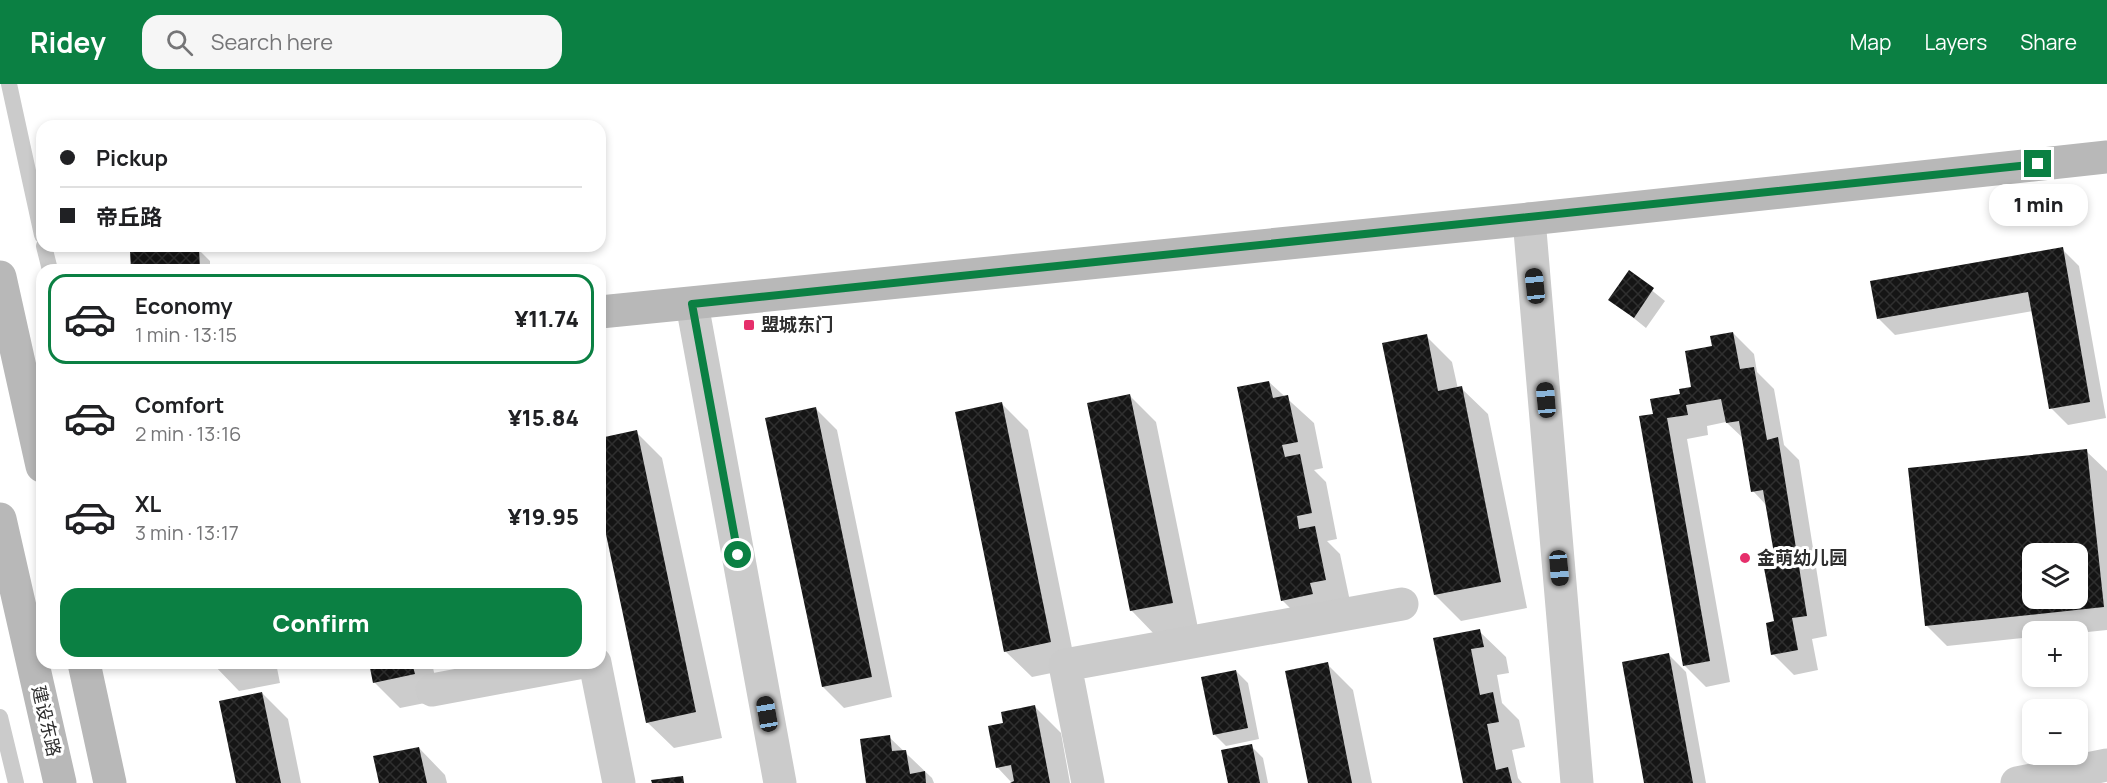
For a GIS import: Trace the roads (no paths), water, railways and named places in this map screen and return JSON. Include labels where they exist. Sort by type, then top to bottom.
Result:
[{"type":"street","points":[[606,311],[1528,219],[2107,157]]},
{"type":"street","points":[[1528,219],[1577,783]]},
{"type":"street","points":[[0,277],[36,437]]},
{"type":"street","points":[[692,304],[780,783]]},
{"type":"street","name":"建设东路","points":[[0,519],[60,783]]},
{"type":"street","points":[[1088,783],[1065,665],[1402,604]]},
{"type":"street","points":[[85,669],[110,783]]},
{"type":"street","points":[[432,690],[546,669]]},
{"type":"street","points":[[596,669],[619,783]]},
{"type":"street","points":[[2017,783],[2107,765]]},
{"type":"lane","points":[[9,84],[36,208]]},
{"type":"lane","points":[[0,717],[16,783]]},
{"type":"place","name":"盟城东门","points":[[749,325]]},
{"type":"place","name":"金萌幼儿园","points":[[1745,558]]}]
